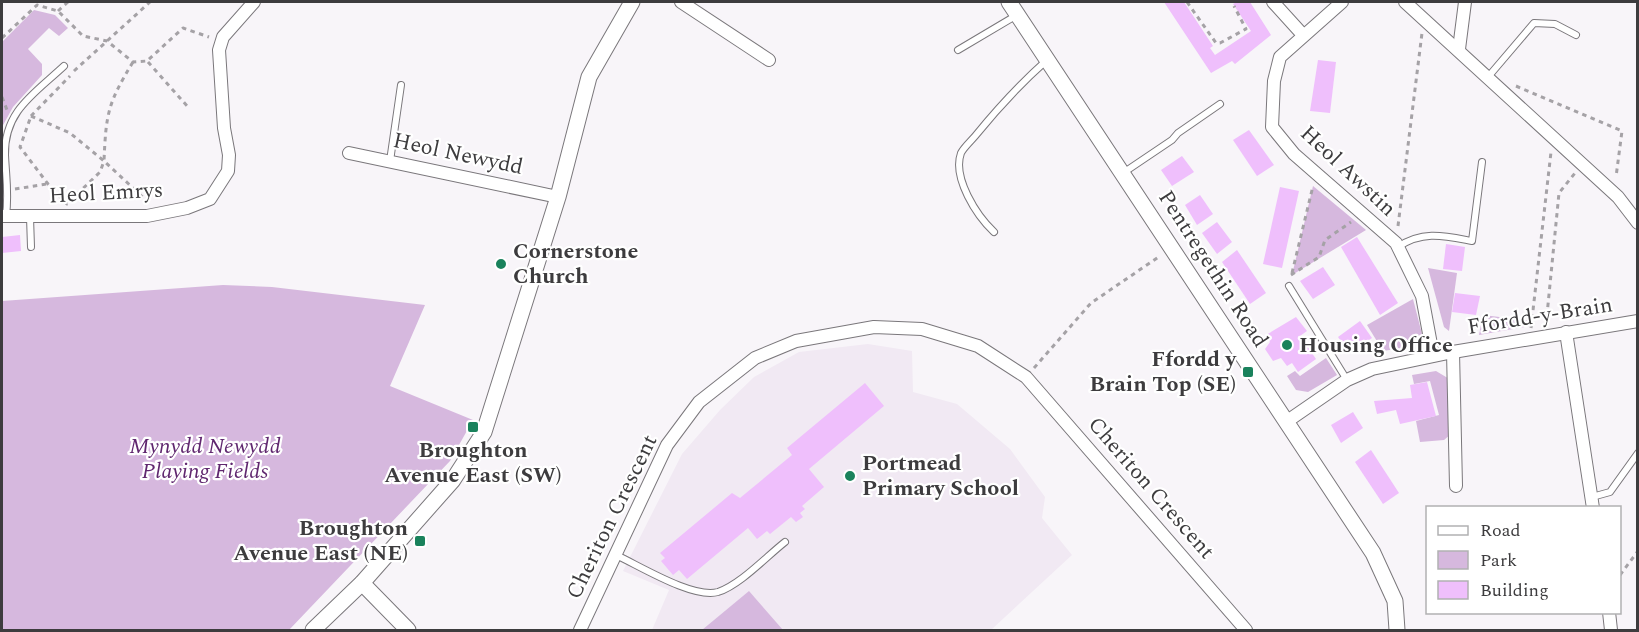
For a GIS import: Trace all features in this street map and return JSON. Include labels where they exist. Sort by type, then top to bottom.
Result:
[{"type":"street","name":"Heol Emrys","points":[[4,216],[150,215],[187,208],[210,199],[228,171],[229,155],[224,128],[219,60],[222,42],[233,23],[254,2]]},
{"type":"street","points":[[313,630],[362,583],[453,480],[484,432],[558,197],[589,77],[632,2]]},
{"type":"street","points":[[681,2],[769,60]]},
{"type":"street","name":"Pentregethin Road","points":[[1009,2],[1372,553],[1395,601],[1397,630]]},
{"type":"street","points":[[1273,2],[1303,35]]},
{"type":"street","name":"Heol Awstin","points":[[1342,2],[1280,57],[1274,81],[1272,127],[1294,154],[1397,245],[1422,297],[1432,356]]},
{"type":"street","points":[[1405,2],[1459,49],[1613,193],[1638,223]]},
{"type":"street","points":[[1459,49],[1465,2]]},
{"type":"street","name":"Heol Newydd","points":[[349,153],[558,197]]},
{"type":"street","name":"Ffordd-y-Brain","points":[[1286,422],[1347,380],[1372,369],[1529,338],[1638,321]]},
{"type":"street","name":"Cheriton Crescent","points":[[580,630],[667,446],[699,402],[755,358],[796,341],[874,327],[922,329],[978,346],[1026,377],[1246,630]]},
{"type":"street","points":[[1566,332],[1592,502]]},
{"type":"street","points":[[1453,352],[1456,486]]},
{"type":"street","points":[[362,583],[408,630]]},
{"type":"street","points":[[1609,614],[1611,630]]},
{"type":"lane","points":[[958,50],[1018,15]]},
{"type":"lane","points":[[1488,77],[1534,23],[1555,24],[1576,35]]},
{"type":"lane","points":[[994,232],[978,218],[968,197],[960,172],[961,153],[1010,93],[1047,60]]},
{"type":"lane","points":[[4,216],[10,190],[5,153],[7,126],[15,112],[64,66]]},
{"type":"lane","points":[[390,162],[401,85]]},
{"type":"lane","points":[[1122,173],[1172,141],[1178,133],[1220,104]]},
{"type":"lane","points":[[1397,245],[1429,234],[1472,241],[1482,162]]},
{"type":"lane","points":[[30,217],[32,246]]},
{"type":"lane","points":[[1289,286],[1347,380]]},
{"type":"lane","points":[[1592,502],[1610,492],[1638,453]]},
{"type":"lane","points":[[616,555],[687,588],[710,593],[736,582],[785,542]]},
{"type":"path","points":[[33,2],[58,11],[84,36],[107,41],[133,62],[147,61],[183,28],[222,42]]},
{"type":"path","points":[[58,11],[68,2]]},
{"type":"path","points":[[133,62],[113,94],[106,119],[104,161],[100,172],[67,204],[48,184],[20,147],[31,116],[74,71],[150,2]]},
{"type":"path","points":[[1187,2],[1216,43],[1246,29],[1234,6]]},
{"type":"path","points":[[2,38],[37,5]]},
{"type":"path","points":[[1397,245],[1424,18]]},
{"type":"path","points":[[147,61],[188,107]]},
{"type":"path","points":[[64,66],[74,71]]},
{"type":"path","points":[[1504,92],[1518,85],[1622,131],[1613,193]]},
{"type":"path","points":[[15,112],[31,116],[69,133],[148,201],[150,215]]},
{"type":"path","points":[[1529,338],[1553,138]]},
{"type":"path","points":[[1545,336],[1559,192],[1582,165]]},
{"type":"path","points":[[1292,275],[1313,186],[1318,175]]},
{"type":"path","points":[[10,190],[48,184]]},
{"type":"path","points":[[1289,286],[1287,280],[1292,275],[1319,257],[1325,240],[1362,213]]},
{"type":"path","points":[[1026,377],[1091,303],[1172,248]]},
{"type":"path","points":[[1621,574],[1638,551]]},
{"type":"shaded area","name":"Portmead Primary School","points":[[868,344],[912,351],[913,392],[957,404],[1010,449],[1045,497],[1042,518],[1072,555],[991,630],[652,630],[669,590],[623,571],[682,454],[720,410],[754,377],[799,352]]},
{"type":"green space","points":[[34,10],[55,15],[68,28],[59,36],[49,28],[28,49],[42,64],[42,75],[13,107],[2,127],[2,42]]},
{"type":"green space","points":[[1313,186],[1366,230],[1292,275]]},
{"type":"green space","points":[[1428,268],[1457,273],[1449,331],[1444,327]]},
{"type":"green space","name":"Mynydd Newydd Playing Fields","points":[[223,285],[272,287],[425,305],[390,386],[473,420],[450,461],[289,630],[2,630],[2,301]]},
{"type":"green space","points":[[1413,299],[1422,334],[1408,347],[1383,351],[1367,325]]},
{"type":"green space","points":[[1483,315],[1532,321],[1531,326],[1479,335]]},
{"type":"green space","points":[[1326,358],[1337,375],[1308,392],[1296,390],[1287,376],[1295,371],[1300,376]]},
{"type":"green space","points":[[1436,371],[1451,380],[1451,434],[1444,440],[1420,442],[1416,421],[1439,415],[1430,381],[1414,384],[1412,375]]},
{"type":"green space","points":[[749,591],[783,630],[702,630]]},
{"type":"building","points":[[1164,2],[1184,2],[1213,46],[1210,48],[1215,55],[1251,31],[1233,4],[1237,2],[1250,2],[1271,35],[1235,64],[1232,61],[1211,73]]},
{"type":"building","points":[[1318,60],[1336,62],[1330,113],[1310,111]]},
{"type":"building","points":[[1249,130],[1274,165],[1257,176],[1233,140]]},
{"type":"building","points":[[1182,156],[1194,172],[1172,186],[1161,170]]},
{"type":"building","points":[[1280,187],[1299,191],[1282,268],[1263,264]]},
{"type":"building","points":[[1200,195],[1213,214],[1197,225],[1185,205]]},
{"type":"building","points":[[1217,222],[1232,242],[1217,254],[1202,233]]},
{"type":"building","points":[[20,235],[21,251],[2,253],[2,237]]},
{"type":"building","points":[[1357,237],[1398,303],[1380,315],[1341,247]]},
{"type":"building","points":[[1446,244],[1465,247],[1462,271],[1443,269]]},
{"type":"building","points":[[1237,250],[1266,293],[1250,304],[1222,262]]},
{"type":"building","points":[[1323,267],[1335,285],[1313,299],[1300,281]]},
{"type":"building","points":[[1455,293],[1480,296],[1476,315],[1452,312]]},
{"type":"building","name":"Housing Office","points":[[1296,317],[1307,331],[1300,336],[1316,359],[1298,372],[1292,363],[1287,366],[1281,358],[1273,361],[1265,349],[1270,342],[1266,335]]},
{"type":"building","points":[[1360,321],[1372,338],[1349,353],[1338,337]]},
{"type":"building","points":[[1427,382],[1436,416],[1400,424],[1396,410],[1377,414],[1374,401],[1412,398],[1410,385]]},
{"type":"building","points":[[865,383],[884,406],[809,469],[824,487],[802,506],[805,509],[800,513],[803,517],[796,522],[791,517],[770,534],[767,531],[757,539],[748,528],[687,579],[679,570],[673,575],[661,561],[665,558],[660,553],[732,493],[740,498],[792,455],[787,448]]},
{"type":"building","points":[[1353,412],[1363,428],[1341,443],[1331,425]]},
{"type":"building","points":[[1371,450],[1399,493],[1383,504],[1355,462]]},
{"type":"place","name":"Cornerstone Church","points":[[501,264]]},
{"type":"place","name":"Housing Office","points":[[1287,345]]},
{"type":"place","name":"Ffordd y Brain Top (SE)","points":[[1248,372]]},
{"type":"place","name":"Broughton Avenue East (SW)","points":[[473,427]]},
{"type":"place","name":"Portmead Primary School","points":[[850,476]]},
{"type":"place","name":"Broughton Avenue East (NE)","points":[[420,541]]}]
